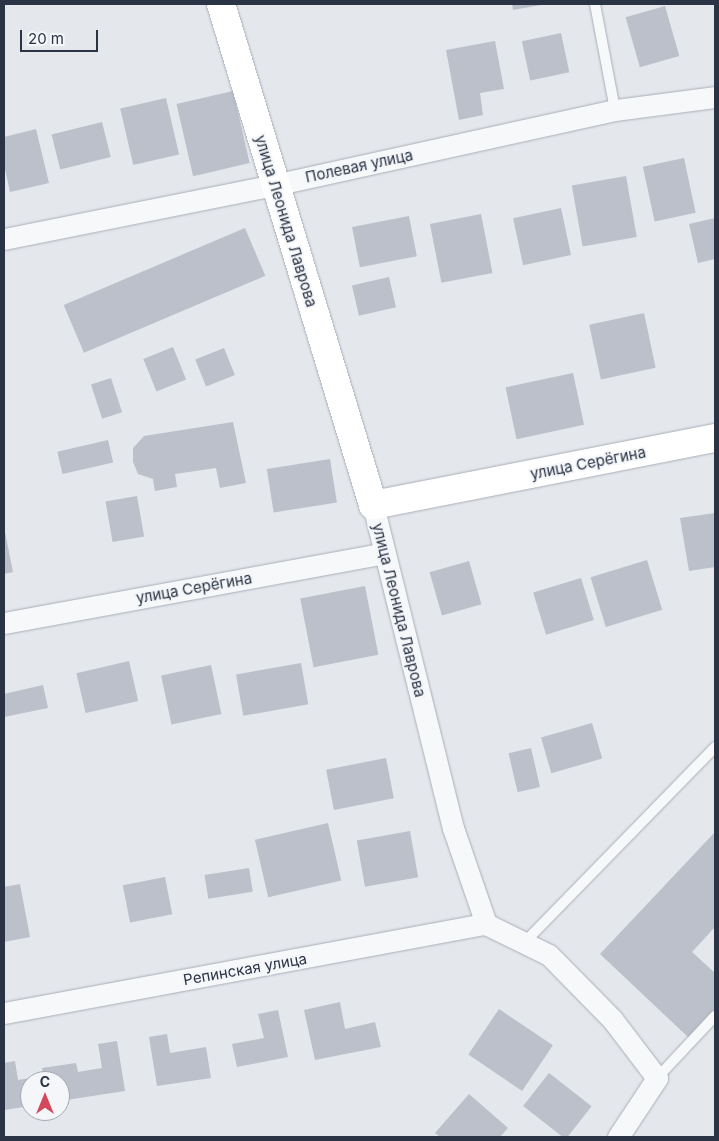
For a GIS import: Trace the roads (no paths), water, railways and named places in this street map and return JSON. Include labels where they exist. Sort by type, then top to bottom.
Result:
[{"type":"street","name":"улица Леонида Лаврова","points":[[221,4],[274,185],[373,505],[453,828],[486,924]]},
{"type":"street","name":"Полевая улица","points":[[4,239],[274,185],[615,110],[715,97]]},
{"type":"street","name":"улица Серёгина","points":[[373,505],[715,438]]},
{"type":"street","name":"улица Серёгина","points":[[4,623],[385,553]]},
{"type":"street","points":[[486,924],[549,955],[612,1019],[657,1078],[618,1137]]},
{"type":"street","name":"Репинская улица","points":[[4,1013],[486,924]]},
{"type":"lane","points":[[595,4],[615,110]]},
{"type":"lane","points":[[524,943],[715,747]]},
{"type":"lane","points":[[657,1078],[715,1016]]}]
